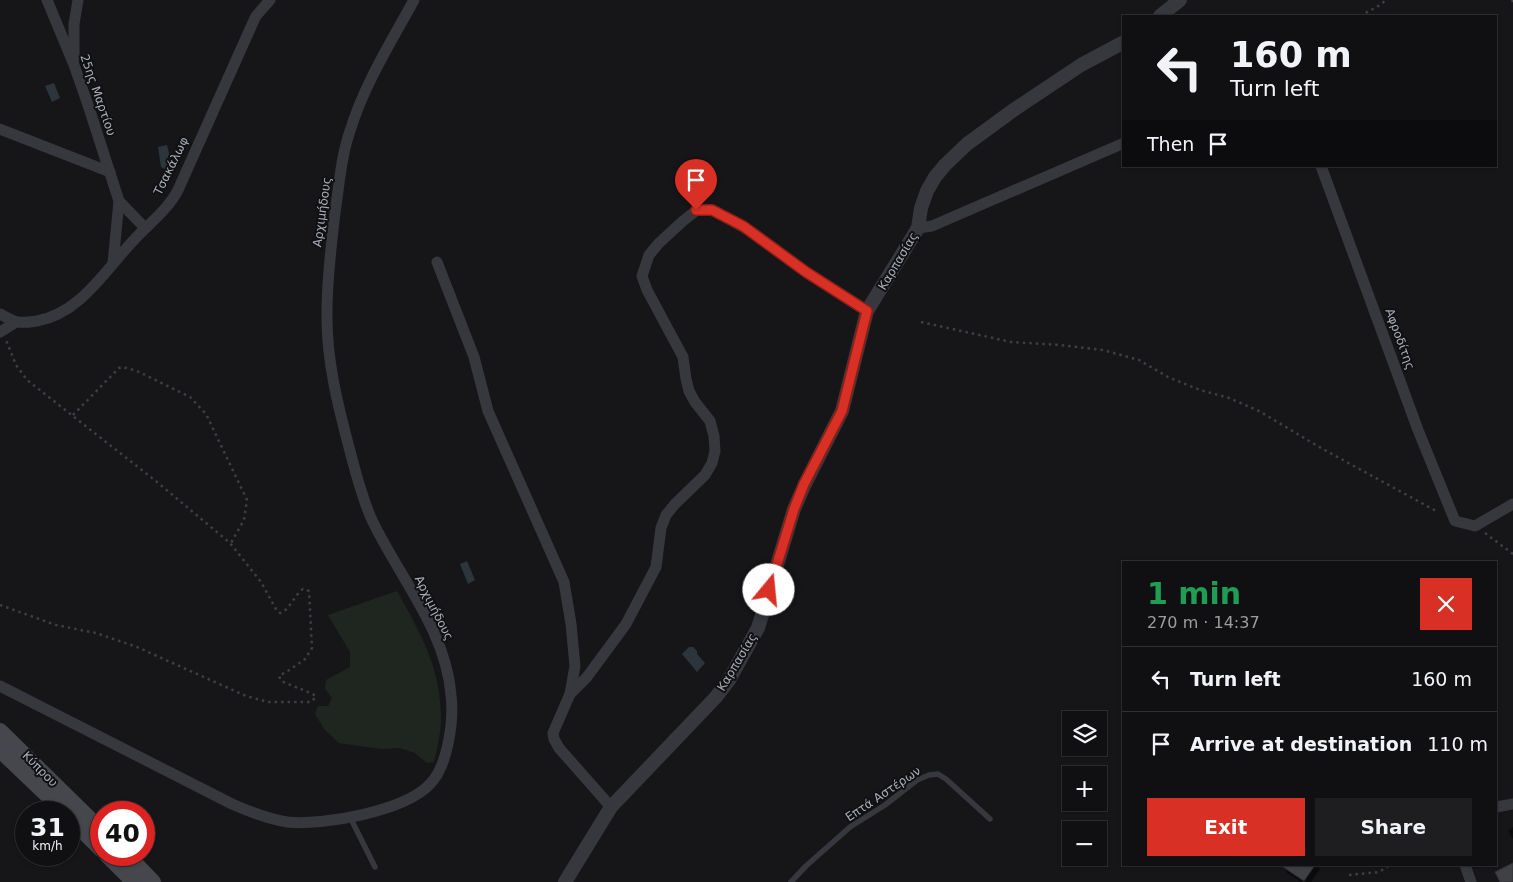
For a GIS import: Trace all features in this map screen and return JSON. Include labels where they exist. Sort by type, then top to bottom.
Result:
[{"type":"main road","name":"Κύπρου","points":[[0,731],[90,819]]},
{"type":"main road","name":"Κύπρου","points":[[0,750],[53,801]]},
{"type":"main road","points":[[80,828],[90,838]]},
{"type":"main road","points":[[118,866],[134,882]]},
{"type":"main road","points":[[138,866],[153,882]]},
{"type":"street","name":"25ης Μαρτίου","points":[[47,0],[74,65],[119,201],[112,262]]},
{"type":"street","points":[[74,65],[74,24],[78,0]]},
{"type":"street","name":"Τσακάλωφ","points":[[16,322],[26,323],[40,320],[58,315],[67,310],[90,290],[112,262],[164,210],[174,197],[256,16],[270,0]]},
{"type":"street","name":"Αρχιμήδους","points":[[0,686],[232,804],[259,816],[288,822],[334,820],[385,809],[416,796],[430,784],[441,769],[450,730],[452,696],[446,666],[438,642],[426,617],[388,552],[371,518],[358,483],[332,374],[326,314],[330,250],[342,162],[349,132],[379,63],[414,0]]},
{"type":"street","points":[[1161,15],[1180,0]]},
{"type":"street","name":"Καρπασίας","points":[[565,882],[611,807],[716,697],[729,680],[758,628],[794,509],[804,484],[842,411],[867,311],[918,228],[921,208],[927,191],[945,164],[967,144],[1081,65],[1122,43]]},
{"type":"street","points":[[0,129],[110,172]]},
{"type":"street","points":[[918,228],[932,226],[1122,144]]},
{"type":"street","name":"Αφροδίτης","points":[[1321,167],[1418,430],[1455,521]]},
{"type":"street","name":"25ης Μαρτίου","points":[[119,201],[144,228]]},
{"type":"street","points":[[570,694],[587,677],[626,624],[656,568],[662,528],[666,515],[674,504],[705,475],[712,463],[715,451],[710,421],[689,391],[683,357],[647,290],[642,276],[649,255],[683,220],[696,210],[712,210],[752,232],[806,272],[867,311]]},
{"type":"street","points":[[437,262],[474,357],[488,411],[564,582],[575,666],[570,694],[553,734],[554,740],[611,807]]},
{"type":"street","points":[[0,314],[16,322]]},
{"type":"street","points":[[1,331],[16,322]]},
{"type":"street","points":[[1455,521],[1476,526],[1513,504]]},
{"type":"street","points":[[1497,806],[1513,804]]},
{"type":"street","points":[[1465,866],[1471,882]]},
{"type":"lane","name":"Επτά Αστέρων","points":[[791,882],[850,827],[885,805],[917,780],[929,774],[938,774],[946,779],[990,819]]},
{"type":"lane","points":[[350,817],[375,867]]},
{"type":"path","points":[[1362,15],[1380,6],[1386,0]]},
{"type":"path","points":[[921,322],[1011,342],[1103,350],[1139,360],[1168,377],[1200,390],[1230,398],[1259,411],[1321,448],[1455,521]]},
{"type":"path","points":[[0,605],[56,625],[137,646],[246,696],[268,702],[312,702],[316,697],[313,694],[280,681],[279,676],[305,659],[312,648],[309,590],[303,589],[298,593],[283,612],[277,611],[256,575],[230,543],[73,415],[27,380],[16,365],[1,331]]},
{"type":"path","points":[[73,415],[119,368],[124,367],[137,371],[190,397],[206,414],[247,500],[244,520],[230,543]]},
{"type":"path","points":[[1476,526],[1513,554]]},
{"type":"path","points":[[1349,875],[1379,872],[1388,866]]},
{"type":"shaded area","points":[[54,83],[60,98],[52,102],[45,86]]},
{"type":"shaded area","points":[[167,145],[172,164],[166,170],[161,167],[158,147]]},
{"type":"shaded area","points":[[467,561],[475,580],[468,584],[460,564]]},
{"type":"shaded area","points":[[397,591],[415,623],[429,654],[438,687],[441,724],[434,762],[427,763],[415,753],[400,748],[381,749],[339,743],[325,730],[315,714],[318,706],[328,706],[332,698],[325,689],[326,680],[350,667],[350,652],[328,615]]},
{"type":"shaded area","points":[[689,647],[693,647],[697,651],[697,654],[705,663],[697,672],[682,654]]},
{"type":"building","points":[[1513,863],[1513,882],[1500,882],[1495,872]]},
{"type":"building","points":[[1282,866],[1314,866],[1304,881]]},
{"type":"route","points":[[696,210],[712,210],[743,226],[806,272],[867,311],[842,411],[804,484],[794,509],[769,590]]}]
